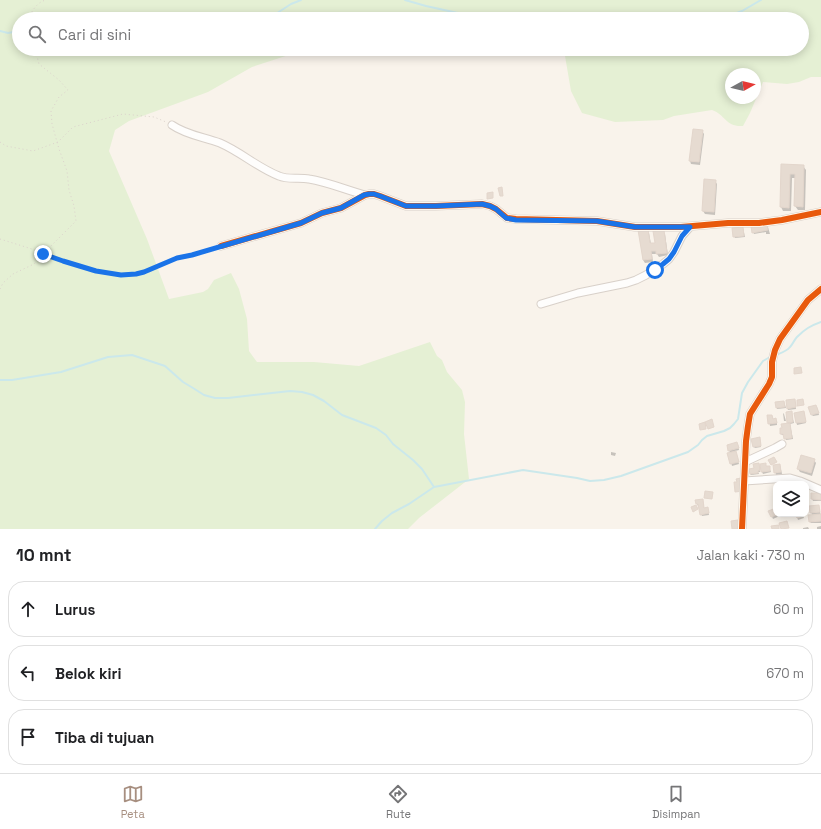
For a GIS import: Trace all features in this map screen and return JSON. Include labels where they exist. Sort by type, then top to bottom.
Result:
[{"type":"street","points":[[172,125],[183,131],[236,150],[263,169],[280,177],[310,179],[364,195],[374,194],[406,206],[482,204],[496,209],[506,218],[516,220],[597,221],[635,227],[690,227],[759,223],[821,212]]},
{"type":"street","points":[[221,246],[301,223],[322,213],[341,208],[364,195]]},
{"type":"street","points":[[542,304],[627,283],[646,275],[669,259],[682,236],[690,227]]},
{"type":"street","points":[[742,529],[745,462],[750,414],[772,377],[772,362],[780,339],[808,300],[821,290]]},
{"type":"street","points":[[745,462],[782,444]]},
{"type":"street","points":[[744,480],[790,478],[821,490]]},
{"type":"path","points":[[31,12],[40,1],[46,0]]},
{"type":"path","points":[[0,289],[3,283],[13,274],[34,264],[76,221],[67,171],[52,124],[51,111],[59,97],[68,90],[59,80],[39,64],[37,56]]},
{"type":"path","points":[[0,142],[6,146],[33,151],[58,142],[73,128],[123,114],[154,117],[172,125]]},
{"type":"path","points":[[0,239],[96,271],[121,275],[144,272],[177,258],[221,246]]},
{"type":"green space","points":[[0,0],[821,0],[821,77],[811,77],[799,82],[787,84],[763,82],[761,87],[761,68],[725,68],[725,104],[754,104],[743,126],[737,126],[729,123],[717,112],[712,110],[674,116],[663,120],[615,122],[582,113],[571,91],[565,56],[809,56],[809,12],[12,12],[12,56],[286,56],[252,67],[208,92],[129,121],[115,130],[109,151],[147,239],[169,299],[203,292],[208,289],[214,280],[231,273],[239,289],[247,319],[249,351],[257,362],[314,362],[359,366],[430,342],[437,356],[442,360],[447,372],[462,390],[465,402],[464,434],[469,479],[419,518],[408,529],[0,529]]},
{"type":"building","points":[[693,129],[703,130],[699,162],[689,161]]},
{"type":"building","points":[[781,164],[804,165],[803,207],[794,206],[795,174],[790,174],[789,208],[780,207]]},
{"type":"building","points":[[704,179],[716,180],[714,212],[702,211]]},
{"type":"building","points":[[502,187],[503,196],[500,196],[498,188]]},
{"type":"building","points":[[493,192],[493,198],[487,199],[487,193]]},
{"type":"building","points":[[767,223],[768,230],[752,233],[751,226]]},
{"type":"building","points":[[743,227],[744,236],[733,237],[732,228]]},
{"type":"building","points":[[648,229],[650,243],[655,243],[653,231],[664,230],[667,253],[656,254],[656,251],[651,251],[652,259],[643,260],[638,230]]},
{"type":"building","points":[[801,367],[802,373],[794,374],[794,368]]},
{"type":"building","points":[[795,399],[796,407],[787,409],[786,400]]},
{"type":"building","points":[[803,399],[804,405],[797,406],[797,400]]},
{"type":"building","points":[[784,401],[785,407],[776,408],[775,402]]},
{"type":"building","points":[[816,405],[819,413],[811,415],[808,407]]},
{"type":"building","points":[[792,411],[793,422],[787,423],[786,412]]},
{"type":"building","points":[[804,411],[806,422],[796,423],[794,413]]},
{"type":"building","points":[[767,415],[772,415],[773,419],[776,418],[777,423],[768,424]]},
{"type":"building","points":[[712,419],[714,427],[708,429],[705,422]]},
{"type":"building","points":[[705,422],[706,429],[700,430],[699,424]]},
{"type":"building","points":[[790,423],[792,438],[784,439],[783,434],[780,434],[780,428],[782,428],[781,424]]},
{"type":"building","points":[[760,437],[761,446],[753,447],[751,439]]},
{"type":"building","points":[[737,442],[739,448],[728,451],[727,445]]},
{"type":"building","points":[[736,451],[739,462],[730,464],[727,453]]},
{"type":"building","points":[[801,455],[815,459],[811,473],[797,469]]},
{"type":"building","points":[[774,457],[777,462],[771,465],[768,460]]},
{"type":"building","points":[[759,463],[760,470],[758,473],[750,474],[749,469],[754,468],[753,464]]},
{"type":"building","points":[[766,463],[766,466],[770,466],[770,471],[761,472],[760,464]]},
{"type":"building","points":[[780,464],[781,472],[774,473],[773,465]]},
{"type":"building","points":[[741,478],[743,491],[735,492],[734,482],[737,482],[736,479]]},
{"type":"building","points":[[705,491],[713,492],[712,499],[704,498]]},
{"type":"building","points":[[811,493],[821,493],[821,500],[811,499]]},
{"type":"building","points":[[703,499],[704,508],[708,507],[709,513],[700,515],[698,504],[696,504],[695,500]]},
{"type":"building","points":[[696,505],[698,509],[693,512],[691,507]]},
{"type":"building","points":[[819,505],[820,512],[810,513],[809,506]]},
{"type":"building","points":[[773,509],[773,516],[771,517],[768,511]]},
{"type":"building","points":[[821,514],[821,521],[809,522],[809,515]]},
{"type":"building","points":[[738,520],[739,529],[732,529],[731,521]]},
{"type":"building","points":[[787,521],[789,528],[781,529],[779,523]]},
{"type":"building","points":[[779,525],[779,529],[772,529],[771,526]]},
{"type":"waterway","points":[[279,12],[291,4],[301,0]]},
{"type":"waterway","points":[[405,0],[453,12]]},
{"type":"waterway","points":[[739,12],[761,0]]},
{"type":"waterway","points":[[0,31],[12,32]]},
{"type":"waterway","points":[[776,355],[789,348],[796,338],[805,330],[821,322]]},
{"type":"waterway","points":[[0,380],[12,380],[61,372],[108,357],[132,355],[165,366],[183,382],[204,395],[215,398],[228,398],[290,391],[302,392],[313,395],[324,401],[342,415],[376,428],[386,435],[393,444],[422,469],[434,487],[523,470],[590,481],[604,480],[621,476],[688,452],[707,436],[724,431],[734,424],[738,419],[742,393],[763,361],[770,357]]},
{"type":"waterway","points":[[375,529],[392,513],[409,504],[434,487]]},
{"type":"cycle path","points":[[221,246],[301,223],[322,213],[341,208],[369,194],[374,194],[406,206],[482,204],[496,209],[507,218],[597,221],[635,227],[681,227],[728,223],[759,223],[821,212]]},
{"type":"cycle path","points":[[742,529],[746,441],[750,414],[772,377],[772,362],[780,339],[808,300],[821,289]]},
{"type":"route","points":[[43,254],[96,271],[121,275],[136,274],[177,258],[306,222],[322,213],[341,208],[364,195],[374,194],[406,206],[482,204],[496,209],[506,218],[516,220],[597,221],[635,227],[690,227],[682,236],[669,259],[655,270]]}]
